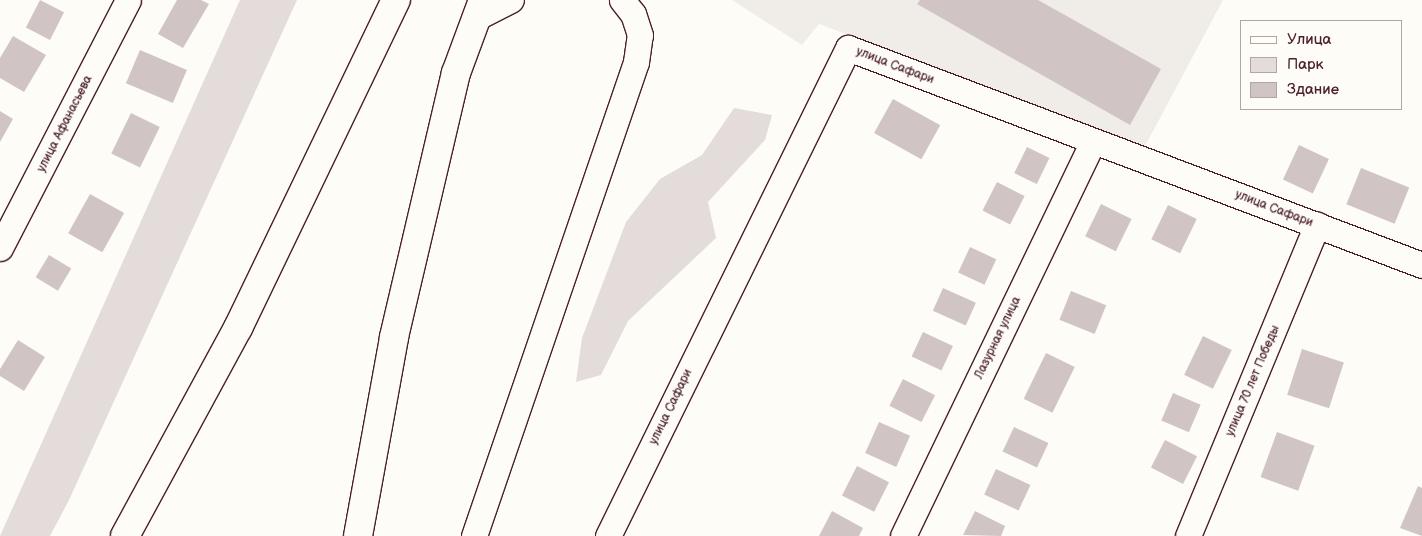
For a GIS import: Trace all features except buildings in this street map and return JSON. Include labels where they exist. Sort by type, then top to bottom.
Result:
[{"type":"main road","points":[[125,536],[238,328],[396,0]]},
{"type":"main road","points":[[358,536],[394,337],[456,74],[480,9]]},
{"type":"street","name":"улица Афанасьева","points":[[0,248],[128,0]]},
{"type":"street","points":[[480,9],[511,0]]},
{"type":"street","points":[[474,536],[636,62],[640,35],[633,14],[622,0]]},
{"type":"street","name":"улица Сафари","points":[[608,536],[848,48],[1422,265]]},
{"type":"street","name":"Лазурная улица","points":[[903,536],[1093,141]]},
{"type":"street","name":"улица 70 лет Победы","points":[[1188,536],[1318,226]]},
{"type":"shaded area","points":[[732,0],[1223,0],[1145,146],[819,24],[802,45]]},
{"type":"green space","points":[[240,0],[297,0],[69,500],[50,536],[0,536]]},
{"type":"green space","points":[[734,108],[772,115],[765,140],[708,202],[716,238],[628,321],[601,375],[576,382],[582,338],[626,222],[660,179],[702,155]]}]
